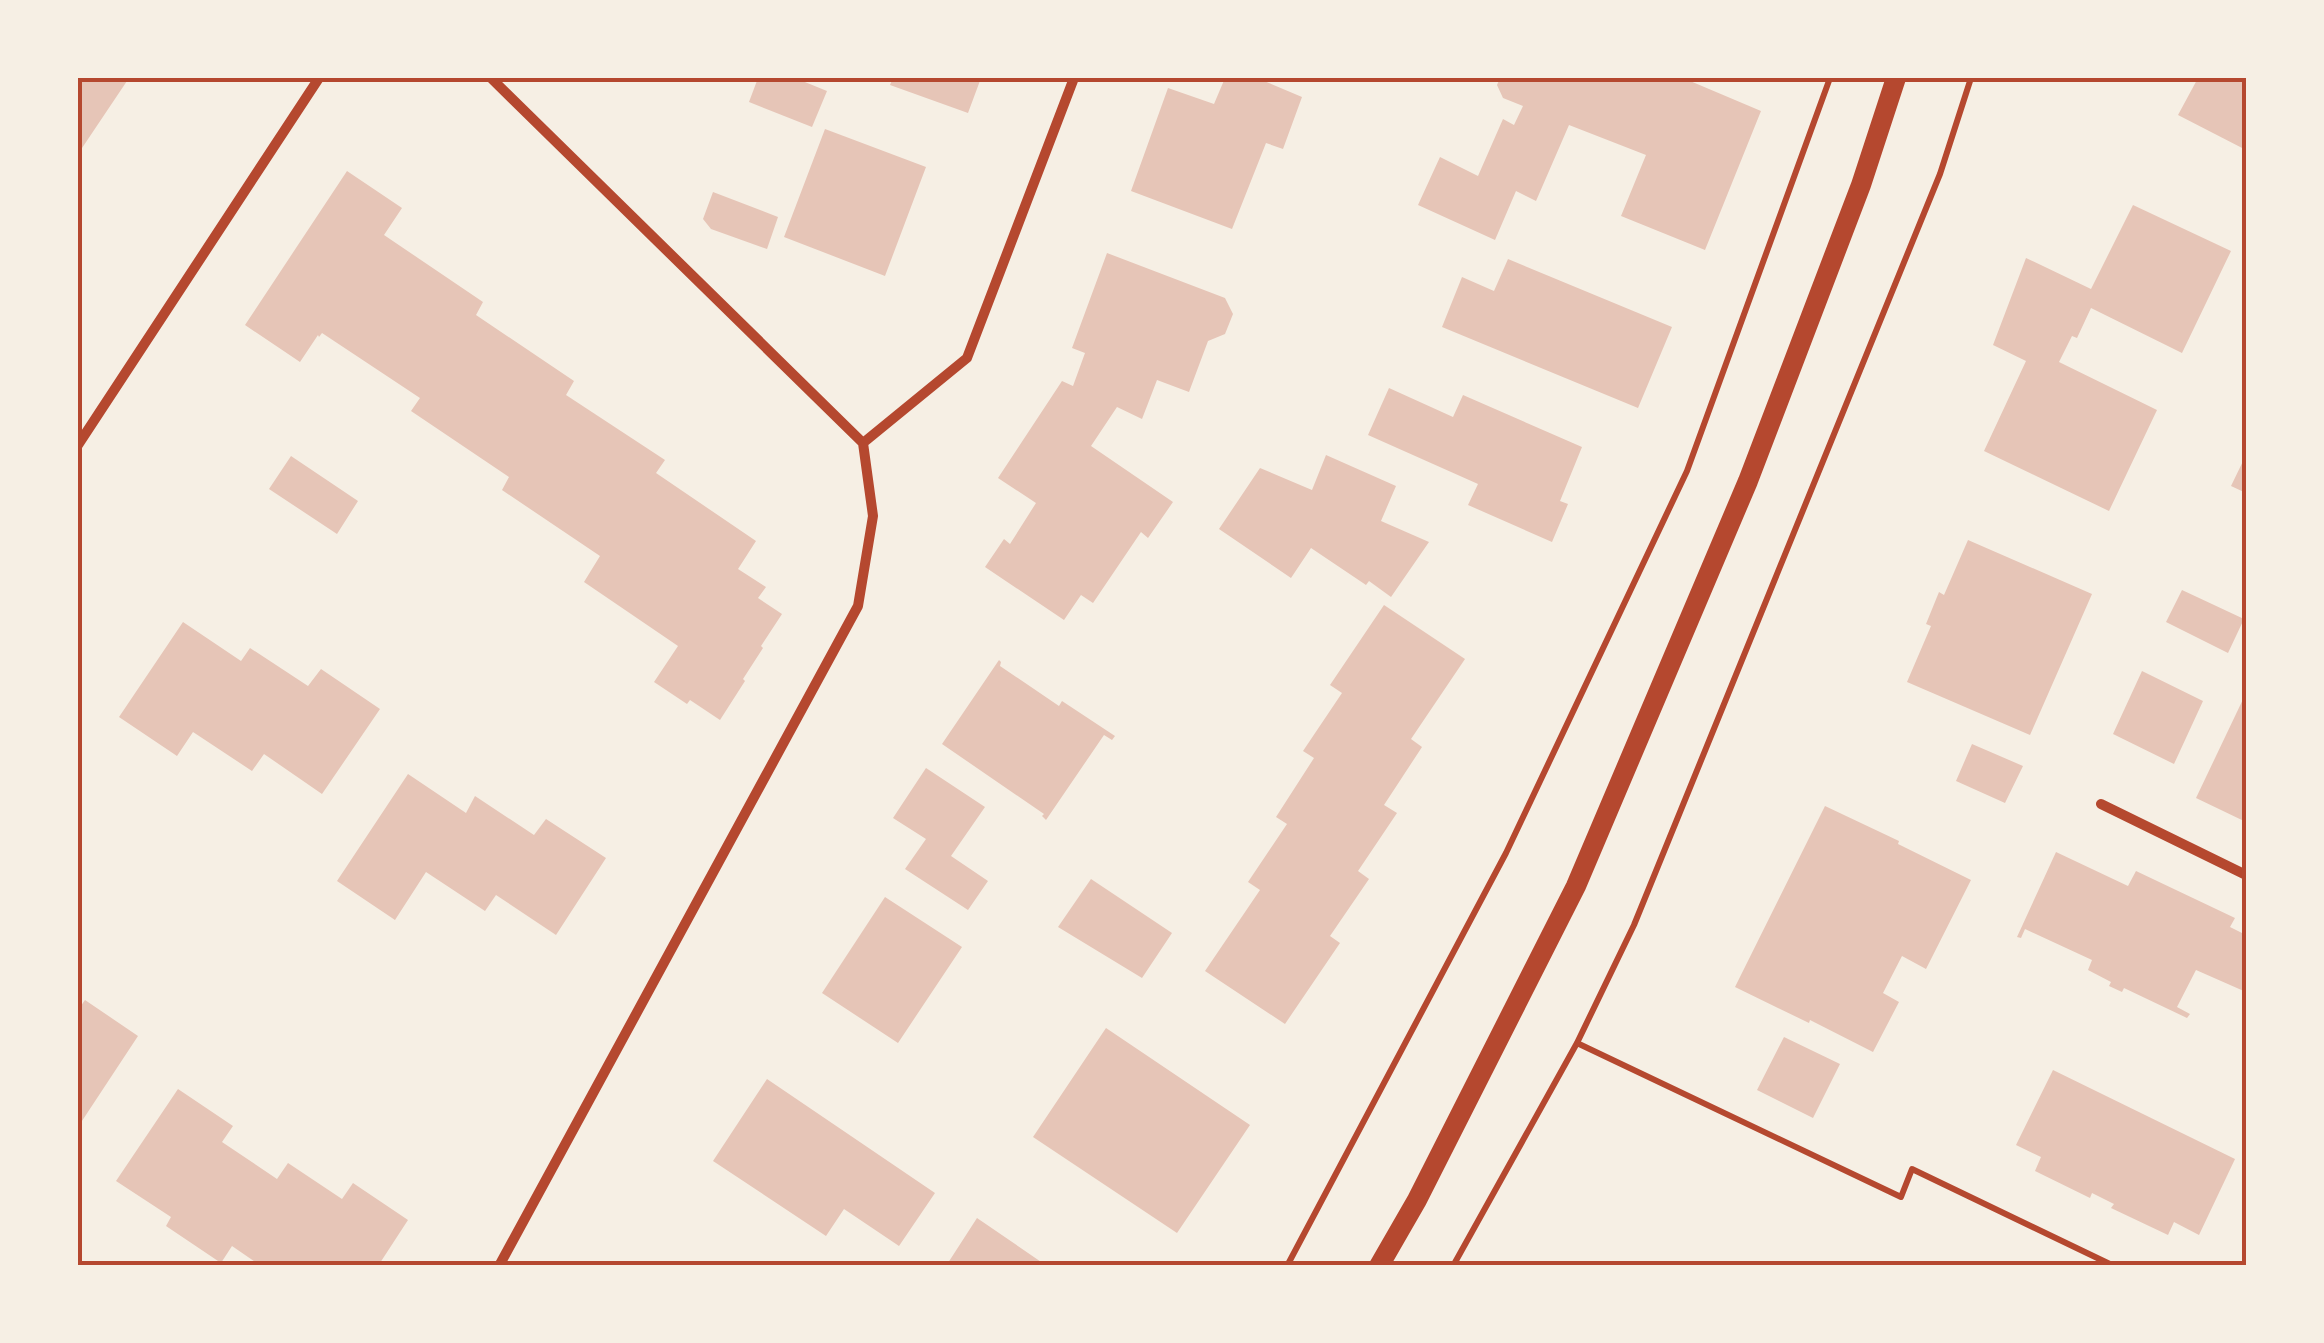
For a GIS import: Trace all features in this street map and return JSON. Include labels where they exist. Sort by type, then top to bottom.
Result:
[{"type":"main road","points":[[1380,1266],[1576,886],[1748,480],[1861,185],[1896,78]]},
{"type":"street","points":[[78,446],[319,78]]},
{"type":"street","points":[[491,78],[863,443],[872,516],[858,606],[499,1266]]},
{"type":"street","points":[[863,443],[968,358],[1074,78]]},
{"type":"street","points":[[2100,804],[2246,875]]},
{"type":"path","points":[[1287,1266],[1506,853],[1686,470],[1830,78]]},
{"type":"path","points":[[1452,1266],[1577,1043],[1634,925],[1940,174],[1971,78]]},
{"type":"path","points":[[1577,1043],[1902,1197],[1912,1168],[2114,1266]]},
{"type":"building","points":[[78,78],[129,78],[78,154]]},
{"type":"building","points":[[758,78],[795,78],[827,91],[812,127],[749,102]]},
{"type":"building","points":[[893,78],[981,78],[968,113],[890,85]]},
{"type":"building","points":[[1225,78],[1257,78],[1302,97],[1283,149],[1266,143],[1232,229],[1131,191],[1168,88],[1214,104]]},
{"type":"building","points":[[1500,78],[1683,78],[1761,111],[1705,250],[1621,216],[1646,155],[1569,125],[1536,201],[1516,191],[1495,240],[1418,205],[1440,157],[1478,176],[1503,119],[1514,125],[1523,106],[1503,98],[1497,85]]},
{"type":"building","points":[[2198,78],[2246,78],[2246,150],[2178,115]]},
{"type":"building","points":[[825,129],[926,167],[885,276],[784,237]]},
{"type":"building","points":[[347,171],[402,208],[384,235],[483,302],[476,315],[574,381],[566,395],[665,460],[656,473],[756,541],[738,569],[766,587],[758,598],[782,614],[720,720],[654,682],[678,646],[584,582],[600,556],[502,490],[509,477],[411,411],[420,398],[322,333],[300,362],[245,325]]},
{"type":"building","points":[[713,192],[778,217],[767,249],[711,229],[703,219]]},
{"type":"building","points":[[2133,205],[2231,251],[2182,353],[2091,308],[2077,338],[2072,336],[2059,362],[2157,410],[2109,511],[1984,451],[2026,361],[1993,345],[2026,258],[2091,289]]},
{"type":"building","points":[[1107,253],[1225,298],[1233,314],[1225,334],[1208,341],[1189,392],[1157,380],[1142,419],[1117,407],[1091,446],[1173,502],[1148,538],[1141,532],[1093,603],[1081,595],[1064,620],[985,567],[1004,539],[1010,544],[1036,503],[998,478],[1062,381],[1073,386],[1085,353],[1072,348]]},
{"type":"building","points":[[1508,259],[1672,327],[1638,408],[1442,327],[1462,277],[1494,291]]},
{"type":"building","points":[[1389,388],[1453,417],[1463,395],[1582,447],[1560,501],[1568,504],[1552,542],[1468,505],[1478,484],[1368,435]]},
{"type":"building","points":[[1326,455],[1396,486],[1381,521],[1429,542],[1391,597],[1311,548],[1291,578],[1219,529],[1260,468],[1312,490]]},
{"type":"building","points":[[2246,455],[2246,493],[2231,486]]},
{"type":"building","points":[[291,456],[358,501],[337,534],[269,489]]},
{"type":"building","points":[[1968,540],[2092,594],[2030,735],[1907,682],[1931,626],[1926,624],[1939,592],[1944,595]]},
{"type":"building","points":[[2182,590],[2244,619],[2228,653],[2166,622]]},
{"type":"building","points":[[1384,605],[1465,659],[1411,739],[1422,747],[1384,805],[1397,813],[1358,871],[1369,879],[1330,936],[1340,943],[1285,1024],[1205,971],[1260,890],[1248,882],[1287,824],[1276,817],[1314,758],[1303,751],[1342,693],[1330,685]]},
{"type":"building","points":[[183,622],[241,661],[250,648],[308,686],[321,669],[380,709],[322,794],[264,754],[252,771],[193,732],[177,756],[119,717]]},
{"type":"building","points":[[999,660],[1000,666],[1059,706],[1062,701],[1115,736],[1112,740],[1104,735],[1046,820],[1044,814],[942,744]]},
{"type":"building","points":[[2142,671],[2203,701],[2174,764],[2113,734]]},
{"type":"building","points":[[2246,693],[2246,822],[2196,798]]},
{"type":"building","points":[[1972,744],[2023,766],[2005,803],[1956,781]]},
{"type":"building","points":[[926,768],[985,807],[951,856],[988,881],[968,910],[905,869],[926,839],[893,818]]},
{"type":"building","points":[[408,774],[466,813],[475,796],[534,835],[546,819],[606,858],[556,935],[496,895],[485,911],[426,872],[395,920],[337,881]]},
{"type":"building","points":[[1825,806],[1971,880],[1926,969],[1902,956],[1883,993],[1899,1002],[1873,1052],[1735,987]]},
{"type":"building","points":[[2056,852],[2128,886],[2136,871],[2235,918],[2230,927],[2246,935],[2246,992],[2196,970],[2177,1007],[2190,1014],[2187,1018],[2124,988],[2122,992],[2109,986],[2111,982],[2088,970],[2092,960],[2025,929],[2021,938],[2017,937]]},
{"type":"building","points":[[1091,879],[1172,933],[1142,978],[1058,927]]},
{"type":"building","points":[[885,897],[962,947],[898,1043],[822,993]]},
{"type":"building","points":[[85,1000],[138,1036],[78,1127],[78,1010]]},
{"type":"building","points":[[1106,1028],[1250,1125],[1177,1233],[1033,1137]]},
{"type":"building","points":[[1784,1037],[1840,1064],[1813,1118],[1757,1090]]},
{"type":"building","points":[[2053,1070],[2235,1159],[2199,1235],[2174,1222],[2168,1235],[2111,1208],[2114,1204],[2092,1193],[2090,1198],[2035,1171],[2041,1157],[2016,1145]]},
{"type":"building","points":[[767,1079],[935,1193],[899,1246],[844,1209],[826,1236],[713,1161]]},
{"type":"building","points":[[178,1089],[233,1126],[222,1142],[277,1179],[288,1163],[342,1199],[353,1183],[408,1220],[378,1266],[261,1266],[232,1246],[221,1263],[166,1226],[171,1217],[116,1181]]},
{"type":"building","points":[[977,1218],[1047,1266],[946,1266]]}]
